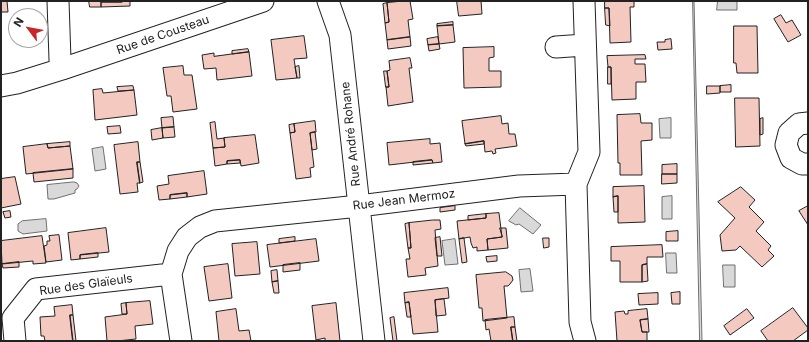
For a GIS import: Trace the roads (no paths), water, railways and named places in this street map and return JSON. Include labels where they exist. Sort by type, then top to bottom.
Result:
[{"type":"street","points":[[58,1],[60,60],[62,69]]},
{"type":"street","name":"Rue de Cousteau","points":[[1,86],[17,83],[62,69],[264,1]]},
{"type":"street","name":"Rue André Rohane","points":[[328,1],[340,35],[374,341]]},
{"type":"street","points":[[584,1],[589,152],[576,184],[580,322],[585,341]]},
{"type":"street","points":[[556,47],[585,45]]},
{"type":"street","points":[[808,123],[799,124],[789,133],[786,145],[791,158],[802,164],[808,164]]},
{"type":"street","name":"Rue Jean Mermoz","points":[[181,341],[171,274],[178,251],[187,236],[207,224],[215,221],[359,206],[519,186],[576,184]]},
{"type":"street","name":"Rue des Glaïeuls","points":[[15,341],[12,318],[36,289],[171,274]]}]
